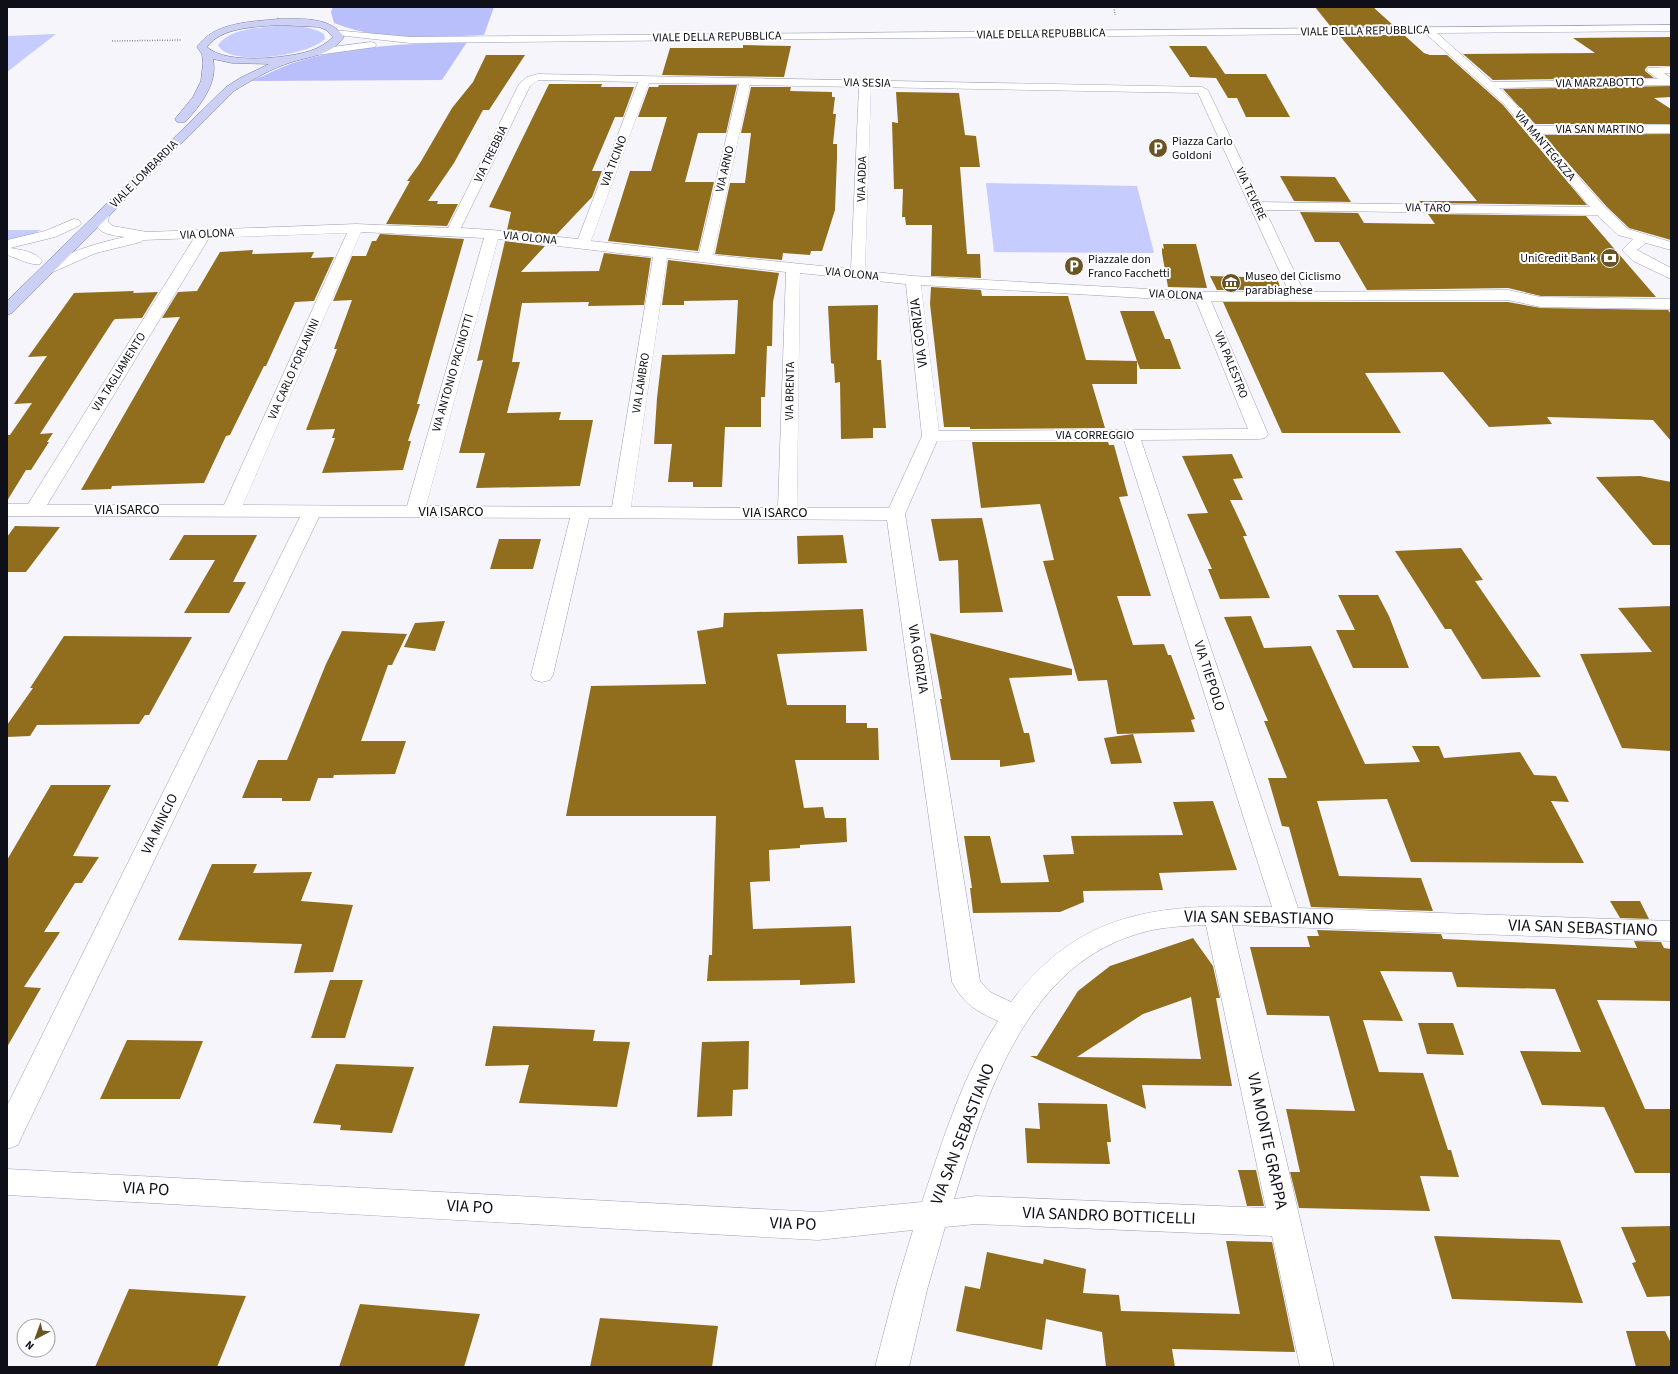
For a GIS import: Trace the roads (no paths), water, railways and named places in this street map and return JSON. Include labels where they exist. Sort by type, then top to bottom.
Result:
[{"type":"main road","points":[[242,27],[280,11]]},
{"type":"main road","points":[[207,53],[227,60],[242,61],[294,58],[317,52],[336,42],[339,37],[322,13]]},
{"type":"main road","points":[[242,27],[290,22],[312,23],[333,30]]},
{"type":"main road","name":"VIALE LOMBARDIA","points":[[172,129],[199,98],[208,76],[210,64],[207,53],[202,47],[207,40],[221,32],[242,27]]},
{"type":"main road","name":"VIALE LOMBARDIA","points":[[7,310],[230,88],[244,80],[294,58]]},
{"type":"main road","points":[[30,266],[77,220]]},
{"type":"street","name":"VIALE DELLA REPUBBLICA","points":[[410,40],[1671,28]]},
{"type":"street","points":[[333,30],[410,40]]},
{"type":"street","name":"VIA MANTEGAZZA","points":[[1427,30],[1508,102],[1530,130],[1601,211],[1623,232],[1671,246]]},
{"type":"street","points":[[317,52],[410,40]]},
{"type":"street","name":"VIA MARZABOTTO","points":[[1671,70],[1652,70],[1671,82]]},
{"type":"street","name":"VIA SESIA","points":[[531,79],[546,77],[1202,90]]},
{"type":"street","name":"VIA TREBBIA","points":[[453,232],[524,84],[531,79]]},
{"type":"street","name":"VIA TICINO","points":[[583,244],[645,79]]},
{"type":"street","name":"VIA ARNO","points":[[705,258],[745,81]]},
{"type":"street","name":"VIA MARZABOTTO","points":[[1489,85],[1671,82]]},
{"type":"street","name":"VIA ADDA","points":[[858,275],[865,83]]},
{"type":"street","name":"VIA TEVERE","points":[[1202,90],[1299,298]]},
{"type":"street","name":"VIA SAN MARTINO","points":[[1530,130],[1671,129]]},
{"type":"street","name":"VIA TARO","points":[[1256,206],[1601,211]]},
{"type":"street","name":"VIA OLONA","points":[[102,216],[101,222],[103,226],[109,230],[132,235],[165,236]]},
{"type":"street","points":[[7,244],[50,234],[77,220]]},
{"type":"street","name":"VIA OLONA","points":[[48,269],[94,248],[125,241],[165,236],[356,228],[492,234],[913,280],[1202,297],[1299,298],[1508,295],[1541,302],[1671,304]]},
{"type":"street","name":"VIA CARLO FORLANINI","points":[[231,511],[356,228]]},
{"type":"street","name":"VIA TAGLIAMENTO","points":[[34,510],[204,234]]},
{"type":"street","name":"VIA ANTONIO PACINOTTI","points":[[414,512],[492,234]]},
{"type":"street","points":[[1643,238],[1629,250],[1633,256],[1664,269],[1671,275]]},
{"type":"street","points":[[7,251],[26,256],[30,266]]},
{"type":"street","name":"VIA LAMBRO","points":[[621,512],[661,253]]},
{"type":"street","name":"VIA BRENTA","points":[[788,513],[793,268]]},
{"type":"street","name":"VIA GORIZIA","points":[[913,280],[931,436]]},
{"type":"street","name":"VIA PALESTRO","points":[[1202,297],[1259,434]]},
{"type":"street","name":"VIA CORREGGIO","points":[[931,436],[1259,434]]},
{"type":"street","name":"VIA TIEPOLO","points":[[1131,435],[1288,917]]},
{"type":"street","points":[[896,514],[931,436]]},
{"type":"street","name":"VIA ISARCO","points":[[7,510],[896,514]]},
{"type":"street","name":"VIA MINCIO","points":[[7,1136],[312,511]]},
{"type":"street","points":[[542,675],[581,512]]},
{"type":"street","name":"VIA GORIZIA","points":[[896,514],[966,982],[970,990],[979,998],[1016,1017]]},
{"type":"street","name":"VIA SAN SEBASTIANO","points":[[892,1367],[903,1318],[932,1215],[981,1079],[997,1047],[1016,1017],[1037,989],[1058,969],[1094,941],[1114,932],[1156,919],[1176,916],[1216,914],[1671,931]]},
{"type":"street","name":"VIA MONTE GRAPPA","points":[[1216,914],[1317,1367]]},
{"type":"street","name":"VIA PO","points":[[7,1182],[818,1226],[932,1215]]},
{"type":"street","name":"VIA SANDRO BOTTICELLI","points":[[932,1215],[976,1210],[1285,1223]]},
{"type":"place","name":"Piazza Carlo Goldoni","points":[[1158,148]]},
{"type":"place","name":"UniCredit Bank","points":[[1610,258]]},
{"type":"place","name":"Piazzale don Franco Facchetti","points":[[1074,266]]},
{"type":"place","name":"Museo del Ciclismo parabiaghese","points":[[1231,283]]}]
